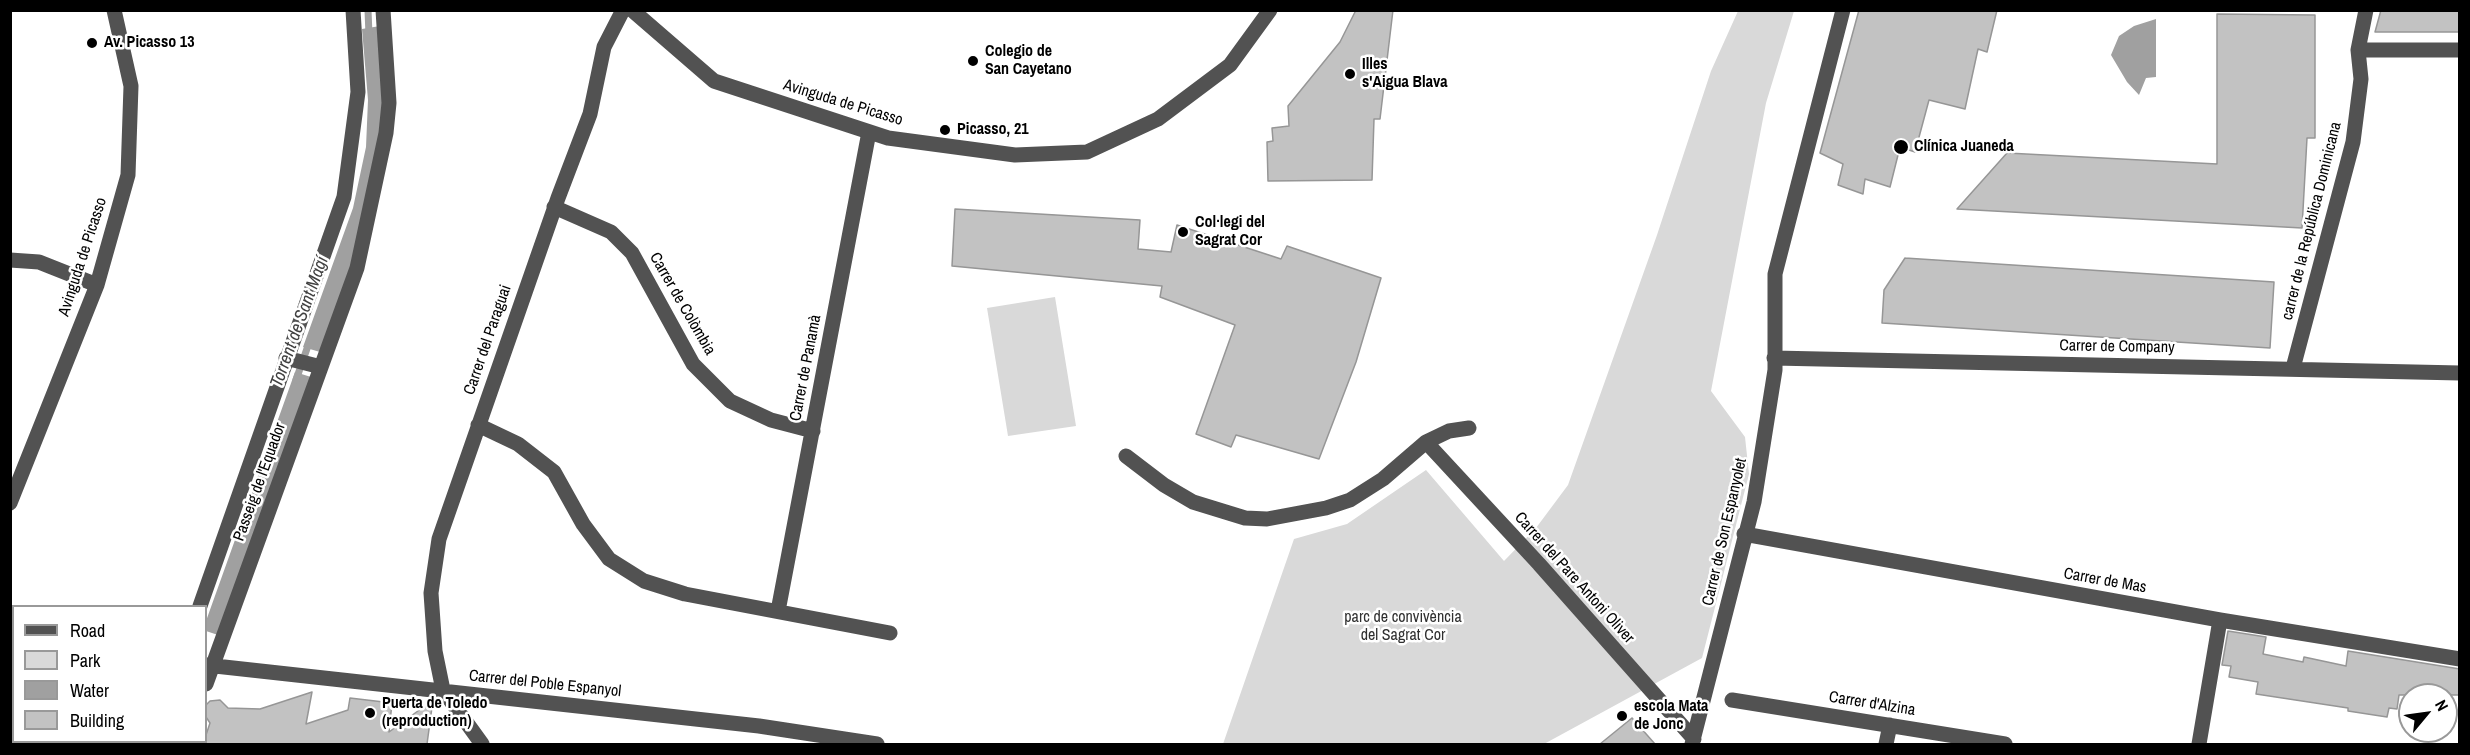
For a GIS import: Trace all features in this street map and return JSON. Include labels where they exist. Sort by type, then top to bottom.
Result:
[{"type":"street","name":"Avinguda de Picasso","points":[[10,503],[97,285],[128,175],[131,86],[114,10]]},
{"type":"street","name":"Passeig de l'Equador","points":[[208,665],[303,363],[328,246],[344,198],[358,92],[353,10]]},
{"type":"street","name":"Passeig de l'Equador","points":[[200,605],[303,363],[357,268],[386,133],[389,103],[383,10]]},
{"type":"street","name":"Carrer del Paraguai","points":[[443,690],[435,651],[430,593],[439,539],[554,207],[590,114],[604,47],[623,10]]},
{"type":"street","name":"Avinguda de Picasso","points":[[632,10],[714,81],[888,138],[1015,155],[1087,152],[1158,118],[1230,65],[1270,10]]},
{"type":"street","name":"Carrer de Son Espanyolet","points":[[1693,742],[1744,534],[1754,502],[1775,370],[1775,274],[1843,10]]},
{"type":"street","name":"carrer de la República Dominicana","points":[[2294,368],[2353,142],[2361,79],[2358,50],[2366,10]]},
{"type":"street","points":[[2358,50],[2460,50]]},
{"type":"street","name":"Carrer de Panamà","points":[[778,612],[869,132]]},
{"type":"street","name":"Carrer de Colòmbia","points":[[554,207],[611,232],[632,253],[693,364],[730,401],[771,420],[813,431]]},
{"type":"street","points":[[10,260],[39,262],[97,285]]},
{"type":"street","name":"Carrer de Company","points":[[1774,358],[2460,373]]},
{"type":"street","points":[[478,425],[518,444],[554,472],[583,524],[609,559],[644,581],[685,594],[890,633]]},
{"type":"street","points":[[1126,456],[1164,485],[1193,502],[1245,518],[1267,519],[1317,510],[1350,500],[1383,479],[1426,442],[1449,432],[1469,428]]},
{"type":"street","name":"Carrer del Pare Antoni Oliver","points":[[1426,442],[1539,564],[1693,742]]},
{"type":"street","name":"Carrer de Mas","points":[[1744,534],[2220,620],[2460,659]]},
{"type":"street","points":[[2199,744],[2220,620]]},
{"type":"street","name":"Carrer del Poble Espanyol","points":[[208,665],[759,726],[877,744]]},
{"type":"street","points":[[443,690],[482,744]]},
{"type":"street","name":"Carrer d'Alzina","points":[[1732,700],[2006,744]]},
{"type":"street","points":[[1886,744],[1890,726]]},
{"type":"green space","name":"parc de convivència del Sagrat Cor","points":[[1738,11],[1794,11],[1766,103],[1711,391],[1745,437],[1749,474],[1702,658],[1544,744],[1223,744],[1294,539],[1347,524],[1426,470],[1504,561],[1536,528],[1568,485],[1657,235],[1711,71]]},
{"type":"green space","points":[[1055,297],[1076,426],[1008,436],[987,308]]},
{"type":"water","points":[[2156,19],[2156,77],[2146,78],[2139,95],[2127,82],[2111,55],[2119,36],[2134,26]]},
{"type":"water","points":[[380,26],[384,111],[359,244],[320,352],[303,347],[353,208],[366,147],[368,100],[362,29]]},
{"type":"water","points":[[295,372],[311,377],[218,635],[207,631],[207,618]]},
{"type":"building","name":"Illes s'Aigua Blava","points":[[1356,10],[1393,10],[1380,119],[1374,119],[1372,180],[1268,181],[1267,142],[1273,141],[1272,128],[1289,126],[1288,106],[1340,42]]},
{"type":"building","points":[[1859,10],[1997,10],[1987,52],[1978,49],[1965,109],[1929,100],[1915,152],[1900,147],[1890,187],[1865,179],[1863,194],[1838,185],[1843,164],[1820,153]]},
{"type":"building","points":[[2381,10],[2460,10],[2460,32],[2375,32]]},
{"type":"building","points":[[2217,14],[2315,15],[2315,138],[2307,138],[2302,228],[1957,209],[2007,153],[2217,164]]},
{"type":"building","points":[[955,209],[1140,220],[1138,249],[1171,252],[1177,225],[1281,259],[1287,246],[1381,278],[1356,362],[1319,459],[1236,435],[1231,447],[1196,434],[1235,325],[1160,297],[1162,286],[952,266]]},
{"type":"building","points":[[1905,258],[2274,282],[2270,348],[1882,323],[1884,290]]},
{"type":"building","points":[[2228,631],[2266,637],[2263,654],[2303,662],[2304,657],[2346,666],[2348,651],[2460,669],[2460,695],[2458,695],[2458,683],[2398,683],[2397,709],[2389,708],[2387,717],[2348,711],[2348,708],[2256,694],[2258,682],[2229,677],[2231,666],[2222,665]]},
{"type":"building","points":[[312,692],[306,724],[348,710],[350,698],[392,703],[389,732],[433,700],[427,744],[203,744],[207,743],[210,723],[207,718],[207,704],[210,701],[220,700],[228,708],[260,709]]},
{"type":"building","points":[[1632,718],[1655,744],[1600,744]]},
{"type":"waterway","name":"Torrent de Sant Magí","points":[[368,10],[369,35]]},
{"type":"waterway","name":"Torrent de Sant Magí","points":[[296,380],[310,340]]},
{"type":"place","name":"Av. Picasso 13","points":[[92,43]]},
{"type":"place","name":"Colegio de San Cayetano","points":[[973,61]]},
{"type":"place","name":"Illes s'Aigua Blava","points":[[1350,74]]},
{"type":"place","name":"Picasso, 21","points":[[945,130]]},
{"type":"place","name":"Clínica Juaneda","points":[[1901,147]]},
{"type":"place","name":"Col·legi del Sagrat Cor","points":[[1183,232]]},
{"type":"place","name":"Puerta de Toledo (reproduction)","points":[[370,713]]},
{"type":"place","name":"escola Mata de Jonc","points":[[1622,716]]}]
